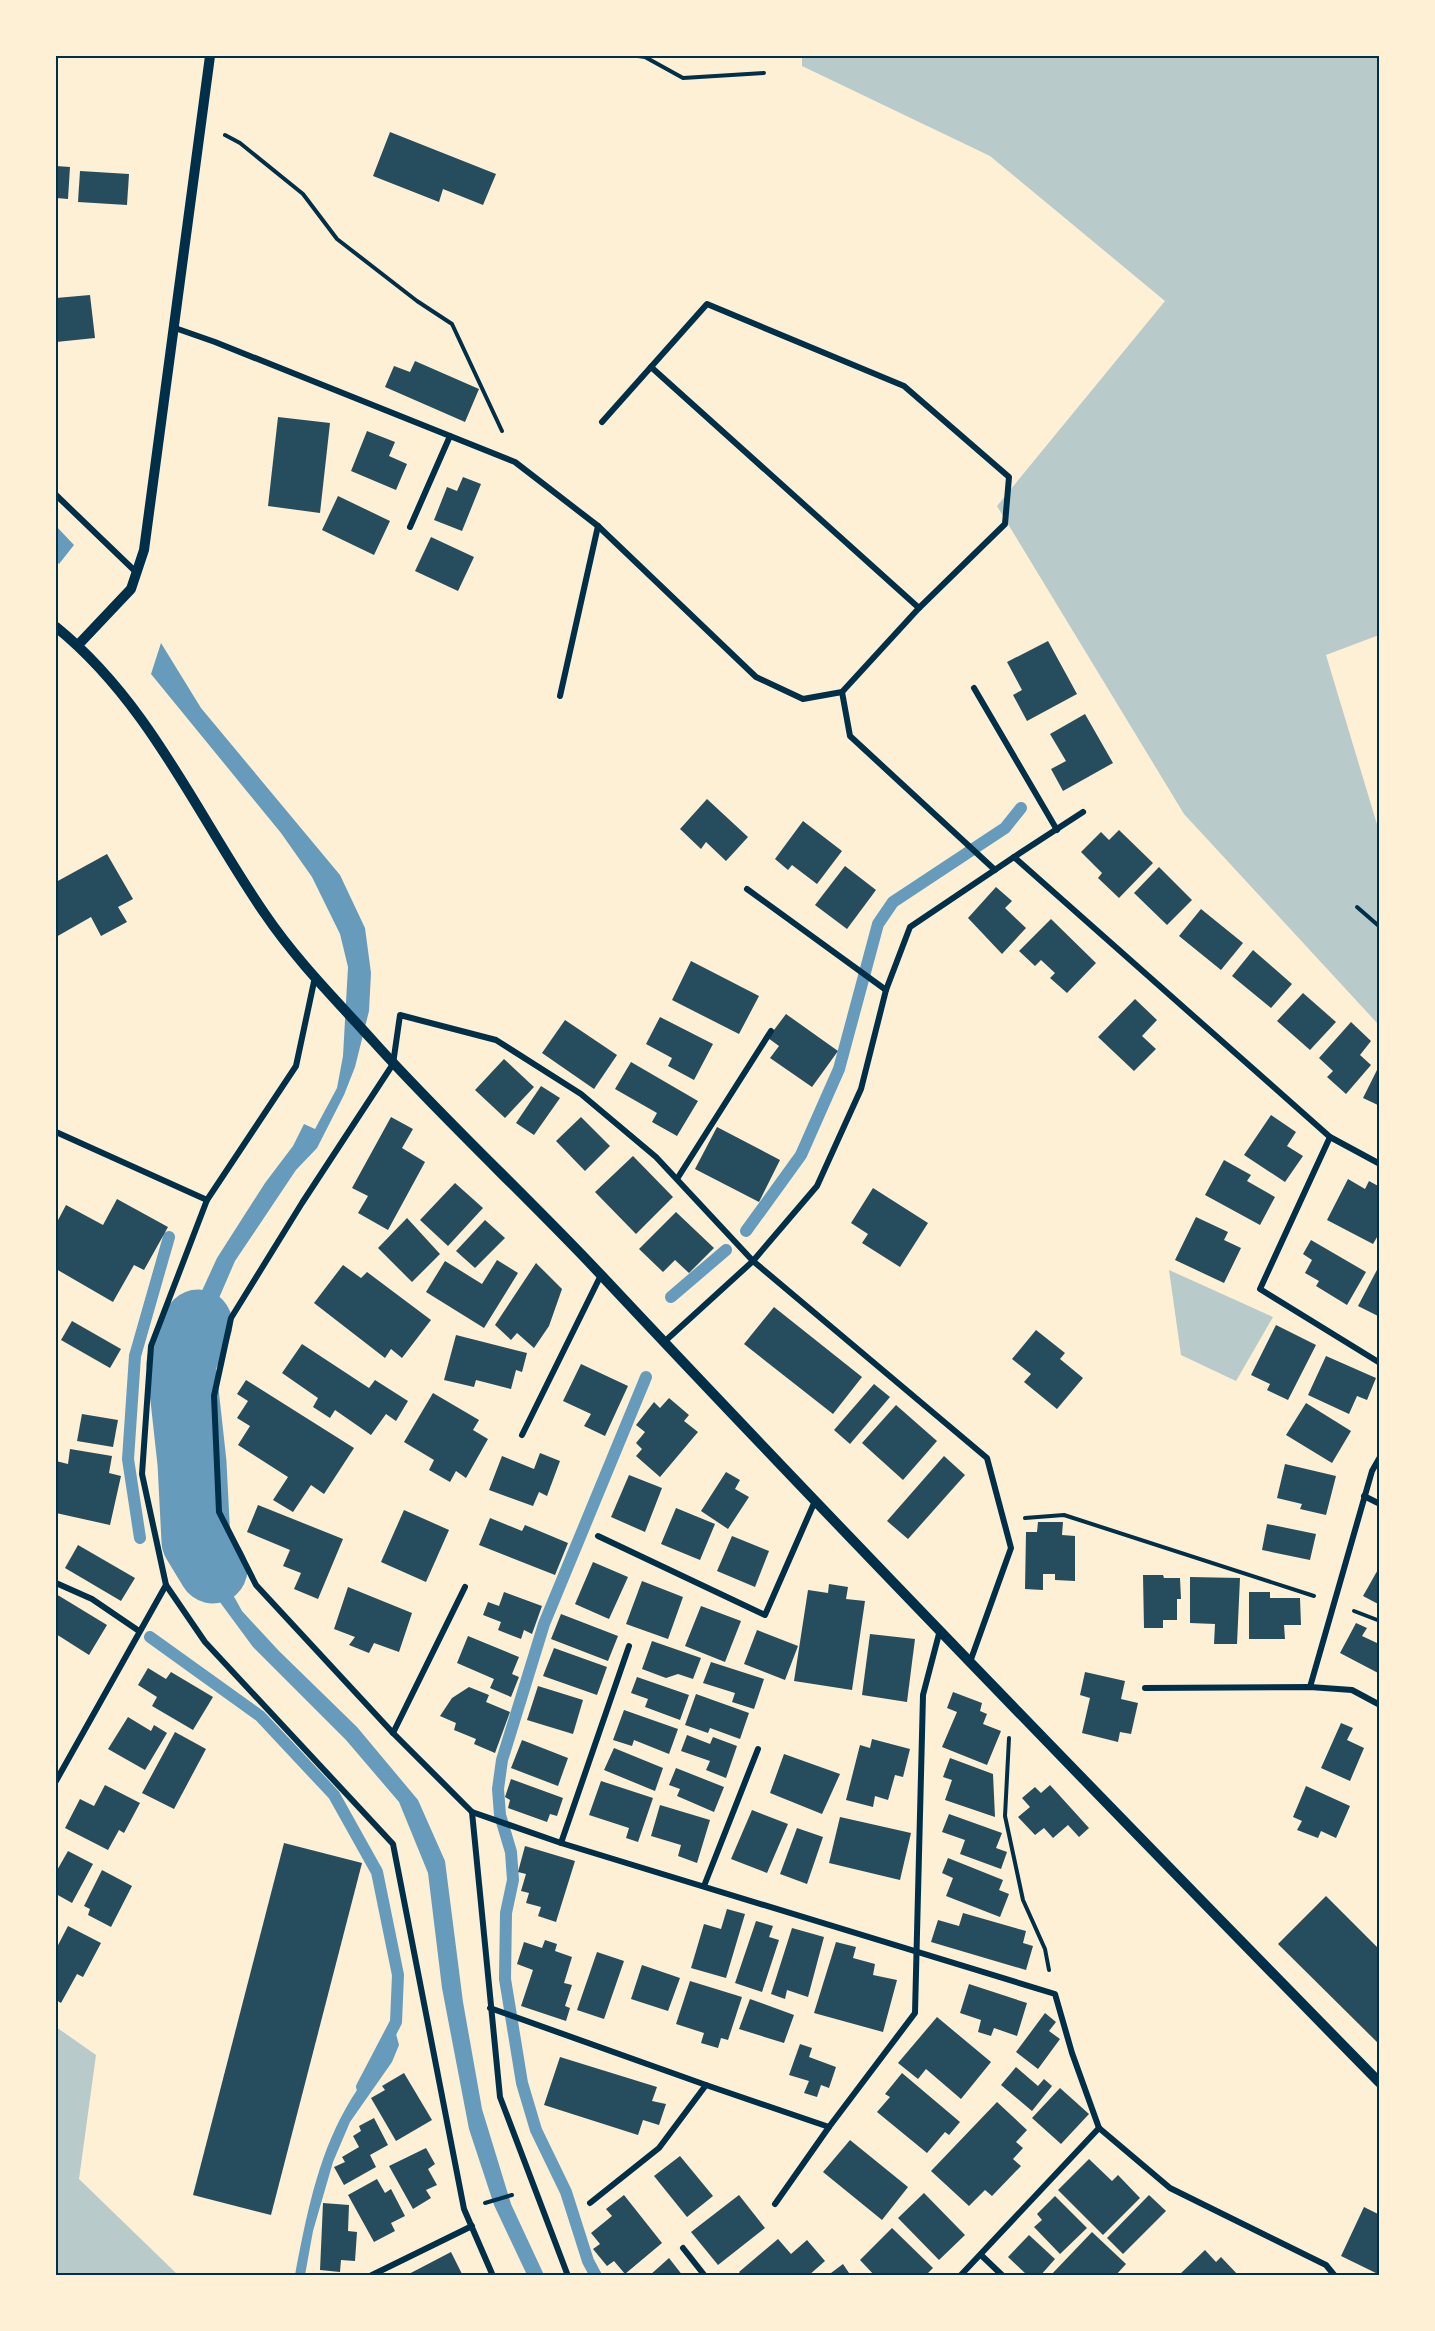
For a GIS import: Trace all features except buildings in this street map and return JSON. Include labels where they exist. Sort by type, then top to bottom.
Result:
[{"type":"street","points":[[78,645],[131,589],[138,574],[144,550],[210,56]]},
{"type":"street","points":[[175,328],[515,462],[598,526],[756,677],[803,699],[842,692],[919,608],[1005,524],[1010,477],[904,386],[708,304],[602,422]]},
{"type":"street","points":[[651,367],[919,608]]},
{"type":"street","points":[[410,527],[450,436]]},
{"type":"street","points":[[56,495],[138,574]]},
{"type":"street","points":[[560,696],[598,526]]},
{"type":"street","points":[[56,627],[78,645],[131,705],[176,769],[266,915],[315,977],[393,1064],[601,1275],[663,1343],[1011,1706],[1380,2083]]},
{"type":"street","points":[[974,688],[1057,830]]},
{"type":"street","points":[[842,692],[850,736],[995,870]]},
{"type":"street","points":[[663,1343],[753,1261],[817,1186],[861,1089],[886,990],[910,927],[1083,812]]},
{"type":"street","points":[[1014,857],[1330,1137],[1380,1164]]},
{"type":"street","points":[[747,889],[886,990]]},
{"type":"street","points":[[315,977],[296,1066],[207,1200],[151,1346],[142,1474],[166,1585],[205,1642],[393,1844],[464,2209],[493,2276]]},
{"type":"street","points":[[970,1662],[1011,1548],[987,1458],[753,1261],[656,1157],[581,1094],[496,1040],[400,1015],[393,1064],[302,1203],[231,1318],[214,1396],[219,1512],[256,1585],[393,1733],[472,1812],[561,1843],[1055,1994],[1072,2053],[1099,2128],[1170,2188],[1326,2265],[1335,2276]]},
{"type":"street","points":[[677,1179],[771,1031]]},
{"type":"street","points":[[56,1132],[207,1200]]},
{"type":"street","points":[[1330,1137],[1260,1290],[1380,1363]]},
{"type":"street","points":[[522,1435],[601,1275]]},
{"type":"street","points":[[1310,1687],[1364,1496],[1372,1471],[1380,1457]]},
{"type":"street","points":[[1364,1496],[1380,1504]]},
{"type":"street","points":[[598,1536],[765,1615],[815,1500]]},
{"type":"street","points":[[56,1583],[93,1599],[139,1631]]},
{"type":"street","points":[[56,1781],[166,1585]]},
{"type":"street","points":[[393,1733],[465,1587]]},
{"type":"street","points":[[775,2204],[829,2127],[915,2013],[923,1695],[940,1630]]},
{"type":"street","points":[[561,1843],[629,1646]]},
{"type":"street","points":[[1145,1688],[1310,1687],[1352,1690],[1380,1705]]},
{"type":"street","points":[[704,1886],[758,1749]]},
{"type":"street","points":[[472,1812],[500,2097],[568,2276]]},
{"type":"street","points":[[490,2008],[829,2127]]},
{"type":"street","points":[[590,2203],[659,2148],[706,2085]]},
{"type":"street","points":[[960,2276],[1099,2128]]},
{"type":"street","points":[[370,2276],[472,2226]]},
{"type":"street","points":[[683,2248],[705,2276]]},
{"type":"street","points":[[981,2255],[1003,2276]]},
{"type":"path","points":[[638,56],[645,57],[683,78],[764,73]]},
{"type":"path","points":[[201,122],[240,143],[303,194],[337,239],[417,301],[452,324],[486,394],[515,462]]},
{"type":"path","points":[[1357,907],[1380,927]]},
{"type":"path","points":[[1003,1519],[1064,1515],[1335,1603]]},
{"type":"path","points":[[1011,1706],[1005,1816],[1023,1900],[1045,1948],[1055,1994]]},
{"type":"path","points":[[464,2209],[535,2188]]},
{"type":"shaded area","points":[[802,56],[1379,56],[1379,635],[1326,655],[1379,831],[1378,1024],[1184,814],[997,506],[1165,301],[990,156],[802,66]]},
{"type":"shaded area","points":[[1169,1270],[1273,1317],[1236,1381],[1181,1355]]},
{"type":"shaded area","points":[[56,2027],[96,2055],[79,2179],[178,2275],[56,2275]]},
{"type":"water","points":[[56,526],[74,545],[59,564],[56,560]]},
{"type":"water","points":[[161,643],[201,708],[340,875],[365,928],[371,973],[369,1011],[355,1067],[344,1095],[317,1148],[296,1170],[235,1261],[190,1365],[187,1415],[199,1519],[222,1575],[242,1611],[279,1651],[357,1727],[418,1800],[445,1861],[463,2002],[482,2109],[511,2204],[544,2275],[527,2275],[494,2205],[469,2129],[442,1988],[428,1873],[399,1802],[346,1740],[253,1647],[208,1586],[190,1550],[181,1520],[172,1455],[170,1415],[175,1364],[184,1330],[217,1258],[265,1183],[293,1146],[304,1124],[315,1129],[337,1088],[343,1056],[348,967],[340,934],[312,877],[281,833],[151,674]]},
{"type":"water","points":[[395,2030],[399,2045],[392,2062],[350,2122],[333,2162],[313,2231],[305,2275],[295,2275],[308,2211],[327,2148],[346,2108]]},
{"type":"waterway","points":[[746,1231],[801,1155],[839,1069],[878,924],[893,902],[1005,828],[1021,808]]},
{"type":"waterway","points":[[140,1538],[128,1459],[135,1356],[169,1237]]},
{"type":"waterway","points":[[671,1297],[726,1250]]},
{"type":"waterway","points":[[198,1324],[181,1363],[192,1463],[196,1541],[213,1569]]},
{"type":"waterway","points":[[596,2276],[588,2261],[566,2192],[536,2130],[522,2083],[505,1979],[506,1913],[513,1880],[511,1852],[500,1815],[498,1789],[502,1760],[544,1624],[646,1377]]},
{"type":"waterway","points":[[150,1637],[260,1716],[334,1795],[377,1872],[398,1975],[396,2022],[362,2087]]}]
